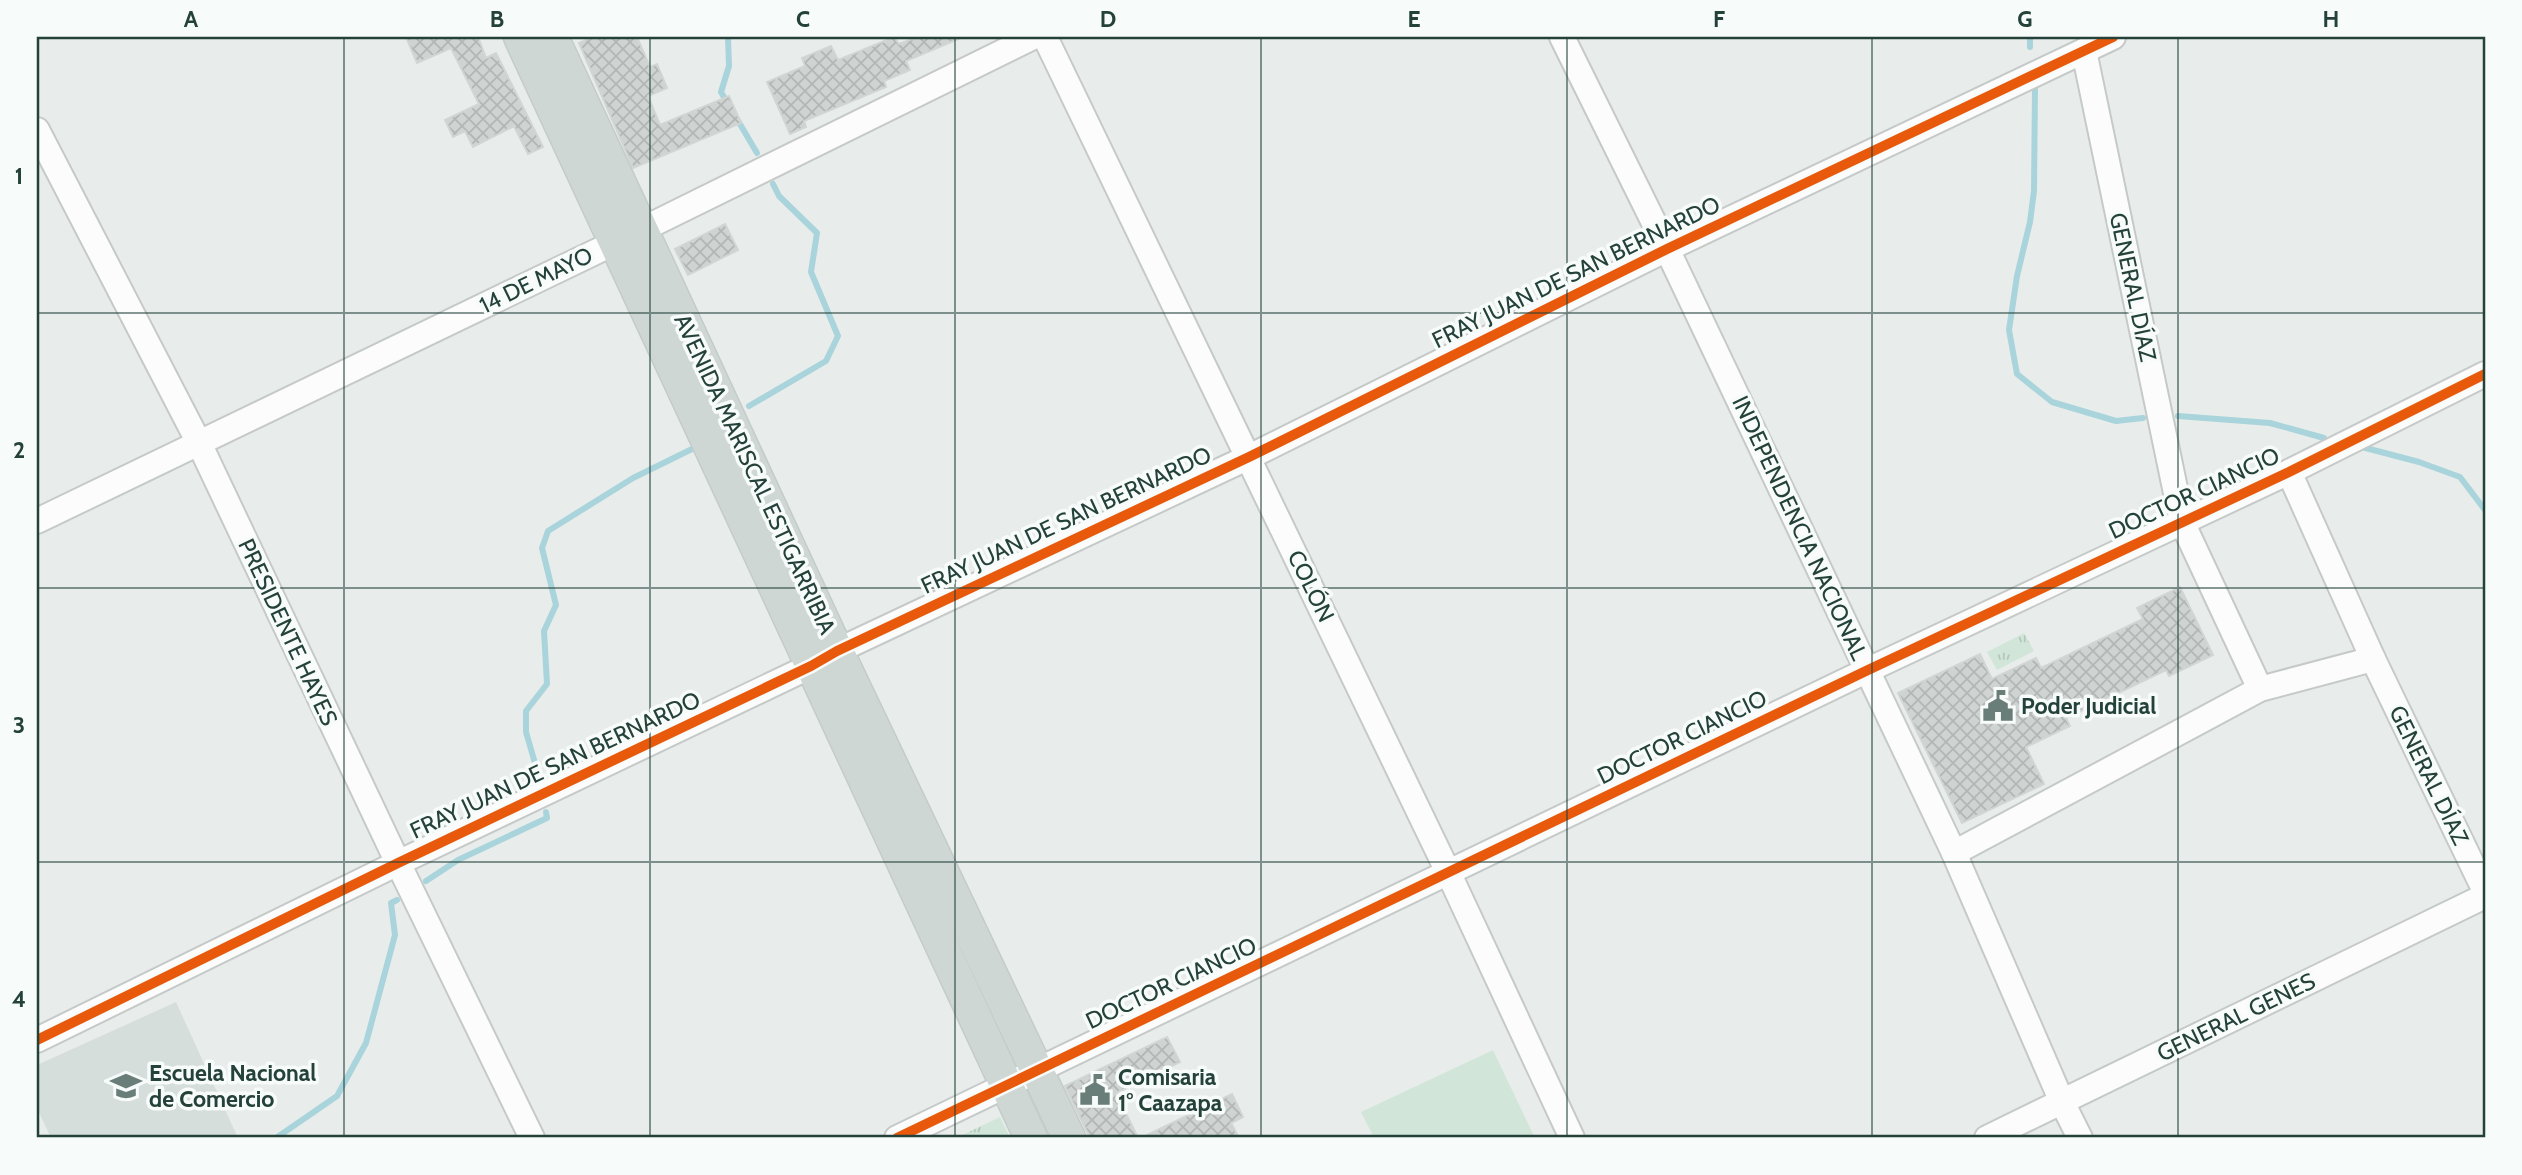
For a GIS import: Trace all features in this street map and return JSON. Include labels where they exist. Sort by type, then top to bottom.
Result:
[{"type":"main road","name":"AVENIDA MARISCAL ESTIGARRIBIA","points":[[520,37],[628,236],[824,659],[1006,1086],[1031,1138]]},
{"type":"main road","name":"AVENIDA MARISCAL ESTIGARRIBIA","points":[[552,37],[628,236]]},
{"type":"main road","name":"AVENIDA MARISCAL ESTIGARRIBIA","points":[[824,659],[1037,1070],[1069,1138]]},
{"type":"street","name":"14 DE MAYO","points":[[37,521],[1033,37]]},
{"type":"street","name":"COLÓN","points":[[1045,37],[1250,457],[1572,1138]]},
{"type":"street","name":"INDEPENDENCIA NACIONAL","points":[[1562,37],[1667,249],[1868,670],[1954,853],[2080,1138]]},
{"type":"street","name":"FRAY JUAN DE SAN BERNARDO","points":[[37,1040],[398,863],[1250,457],[1667,249],[2113,37]]},
{"type":"street","name":"GENERAL DÍAZ","points":[[2084,51],[2182,522],[2260,689]]},
{"type":"street","name":"PRESIDENTE HAYES","points":[[37,130],[199,443],[532,1138]]},
{"type":"street","name":"DOCTOR CIANCIO","points":[[897,1138],[1868,670],[2289,472],[2485,374]]},
{"type":"street","name":"GENERAL DÍAZ","points":[[2289,472],[2373,659],[2485,894]]},
{"type":"street","points":[[1954,853],[2260,689],[2373,659]]},
{"type":"street","name":"GENERAL GENES","points":[[1987,1138],[2485,894]]},
{"type":"shaded area","name":"Escuela Nacional de Comercio","points":[[176,1002],[238,1138],[51,1138],[37,1108],[37,1065]]},
{"type":"green space","points":[[2024,633],[2034,651],[1997,670],[1987,652]]},
{"type":"green space","points":[[1493,1050],[1535,1138],[1374,1138],[1361,1112]]},
{"type":"green space","points":[[1000,1117],[1010,1138],[956,1138]]},
{"type":"building","points":[[406,37],[478,37],[486,58],[496,53],[543,147],[528,154],[514,126],[473,147],[465,131],[453,137],[445,120],[479,104],[451,48],[417,63]]},
{"type":"building","points":[[593,37],[637,37],[650,67],[657,64],[667,88],[648,96],[660,125],[729,96],[741,123],[633,168],[579,43]]},
{"type":"building","points":[[894,37],[899,44],[917,37],[963,37],[906,61],[910,70],[884,81],[886,87],[804,121],[806,127],[790,134],[767,82],[805,66],[802,58],[831,46],[838,60]]},
{"type":"building","points":[[725,224],[738,250],[688,275],[675,249]]},
{"type":"building","name":"Poder Judicial","points":[[2180,587],[2213,655],[2169,676],[2166,670],[2066,718],[2070,726],[2026,747],[2044,784],[1962,823],[1898,693],[1980,654],[1992,679],[2036,658],[2041,668],[2143,619],[2137,608]]},
{"type":"building","name":"Comisaria 1° Caazapa","points":[[1167,1037],[1180,1062],[1116,1093],[1138,1138],[1090,1138],[1065,1086]]},
{"type":"building","name":"Comisaria 1° Caazapa","points":[[1232,1094],[1243,1117],[1231,1123],[1239,1138],[1141,1138]]},
{"type":"waterway","points":[[728,37],[729,66],[721,92],[728,104]]},
{"type":"waterway","points":[[2030,37],[2030,47]]},
{"type":"waterway","points":[[2035,88],[2034,191],[2009,330],[2017,374],[2052,402],[2116,421],[2143,418]]},
{"type":"waterway","points":[[737,119],[757,153]]},
{"type":"waterway","points":[[749,406],[826,361],[838,336],[811,272],[817,233],[779,196],[773,184]]},
{"type":"waterway","points":[[2178,416],[2270,423],[2324,438]]},
{"type":"waterway","points":[[2358,446],[2419,462],[2460,477],[2485,510]]},
{"type":"waterway","points":[[539,777],[526,732],[526,711],[547,684],[544,631],[556,605],[542,548],[548,531],[633,478],[692,449]]},
{"type":"waterway","points":[[426,881],[458,860],[547,818],[546,812]]},
{"type":"waterway","points":[[276,1138],[337,1096],[366,1043],[395,935],[391,903],[397,900]]},
{"type":"cycle path","points":[[37,1040],[398,863],[811,666],[837,651],[1249,457],[1667,249],[2113,37]]},
{"type":"cycle path","points":[[897,1138],[1868,670],[2289,472],[2485,374]]},
{"type":"place","name":"Poder Judicial","points":[[1998,706]]},
{"type":"place","name":"Escuela Nacional de Comercio","points":[[126,1086]]},
{"type":"place","name":"Comisaria 1° Caazapa","points":[[1095,1090]]}]
